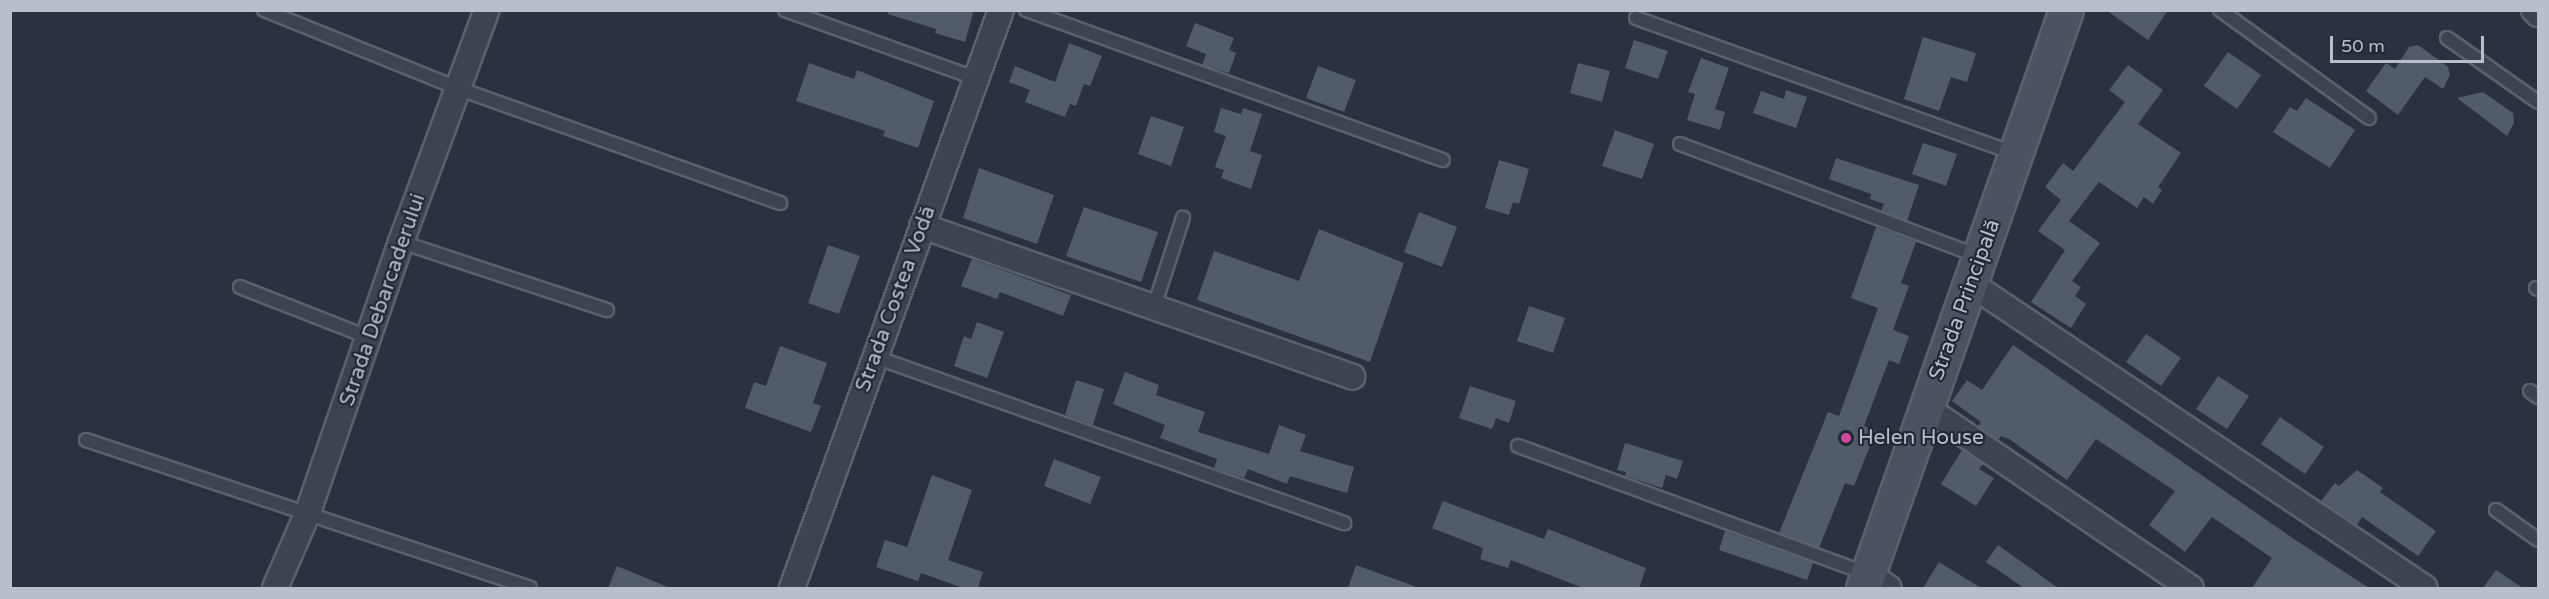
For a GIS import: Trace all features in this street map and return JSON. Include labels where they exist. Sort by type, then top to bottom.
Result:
[{"type":"street","name":"Strada Debarcaderului","points":[[275,588],[308,512],[370,339],[401,242],[460,89],[487,10]]},
{"type":"street","name":"Strada Costea Vodă","points":[[792,588],[1001,10]]},
{"type":"street","name":"Strada Principală","points":[[1874,584],[1926,408],[2018,155],[2066,10]]},
{"type":"street","points":[[2534,10],[2538,14]]},
{"type":"street","points":[[922,226],[1352,377]]},
{"type":"street","points":[[1976,271],[2425,588]]},
{"type":"street","points":[[1926,408],[2190,588]]},
{"type":"lane","points":[[264,10],[460,89],[780,203]]},
{"type":"lane","points":[[785,10],[975,78]]},
{"type":"lane","points":[[1026,10],[1443,160]]},
{"type":"lane","points":[[2220,10],[2369,118]]},
{"type":"lane","points":[[1636,18],[2018,155]]},
{"type":"lane","points":[[2447,38],[2538,102]]},
{"type":"lane","points":[[1680,144],[1976,271]]},
{"type":"lane","points":[[1154,307],[1183,218]]},
{"type":"lane","points":[[401,242],[607,310]]},
{"type":"lane","points":[[240,287],[370,339]]},
{"type":"lane","points":[[875,357],[1344,523]]},
{"type":"lane","points":[[86,440],[308,512],[530,588]]},
{"type":"lane","points":[[1518,446],[1874,584]]},
{"type":"lane","points":[[2496,510],[2538,540]]},
{"type":"building","points":[[889,10],[974,10],[965,42],[935,33],[936,29],[888,14]]},
{"type":"building","points":[[2106,10],[2168,10],[2148,40]]},
{"type":"building","points":[[1195,23],[1234,38],[1229,50],[1236,53],[1229,73],[1202,65],[1206,54],[1186,46]]},
{"type":"building","points":[[1923,37],[1976,53],[1967,82],[1951,77],[1939,111],[1904,99]]},
{"type":"building","points":[[1634,40],[1668,51],[1658,79],[1625,68]]},
{"type":"building","points":[[1069,43],[1102,56],[1090,86],[1084,84],[1076,106],[1070,104],[1065,117],[1025,102],[1030,90],[1009,82],[1015,66],[1055,82]]},
{"type":"building","points":[[2418,45],[2448,67],[2450,75],[2443,89],[2425,77],[2398,115],[2366,91],[2386,63],[2395,69],[2409,47]]},
{"type":"building","points":[[2228,52],[2261,75],[2237,109],[2204,86]]},
{"type":"building","points":[[1701,58],[1729,68],[1715,109],[1725,112],[1720,130],[1687,120],[1695,94],[1688,92]]},
{"type":"building","points":[[809,63],[854,79],[857,70],[934,101],[918,148],[883,136],[885,131],[796,101]]},
{"type":"building","points":[[1578,63],[1610,71],[1602,102],[1570,93]]},
{"type":"building","points":[[2128,65],[2163,90],[2138,124],[2181,153],[2158,187],[2162,190],[2153,204],[2144,197],[2137,208],[2099,182],[2069,221],[2100,243],[2072,281],[2081,287],[2075,296],[2086,304],[2071,328],[2031,302],[2065,250],[2038,231],[2061,200],[2045,187],[2063,163],[2073,171],[2125,102],[2109,90]]},
{"type":"building","points":[[1318,66],[1356,80],[1344,112],[1306,98]]},
{"type":"building","points":[[1786,90],[1807,97],[1796,128],[1753,113],[1761,91],[1784,99]]},
{"type":"building","points":[[2483,92],[2513,113],[2514,123],[2507,136],[2457,98]]},
{"type":"building","points":[[2306,98],[2355,130],[2330,168],[2273,132],[2290,107],[2297,111]]},
{"type":"building","points":[[1221,108],[1241,114],[1243,108],[1262,114],[1250,151],[1262,155],[1251,189],[1221,178],[1224,170],[1215,167],[1226,136],[1214,132]]},
{"type":"building","points":[[1151,116],[1184,127],[1171,166],[1138,154]]},
{"type":"building","points":[[1615,130],[1654,144],[1642,179],[1602,166]]},
{"type":"building","points":[[1923,143],[1957,154],[1946,186],[1912,174]]},
{"type":"building","points":[[1836,158],[1919,185],[1907,221],[1881,211],[1884,204],[1870,199],[1871,194],[1829,179]]},
{"type":"building","points":[[1499,160],[1529,169],[1519,204],[1513,202],[1509,215],[1485,208]]},
{"type":"building","points":[[979,168],[1054,195],[1037,244],[963,218]]},
{"type":"building","points":[[1084,207],[1158,232],[1141,282],[1066,256]]},
{"type":"building","points":[[1419,212],[1457,227],[1442,267],[1404,252]]},
{"type":"building","points":[[1876,227],[1916,242],[1901,283],[1909,286],[1893,330],[1909,336],[1899,364],[1889,360],[1864,426],[1876,431],[1854,486],[1845,483],[1819,548],[1779,533],[1828,412],[1839,416],[1878,308],[1851,298]]},
{"type":"building","points":[[1319,229],[1404,263],[1370,362],[1197,300],[1214,251],[1299,281]]},
{"type":"building","points":[[828,245],[860,256],[839,314],[808,303]]},
{"type":"building","points":[[972,259],[1071,295],[1063,316],[1000,292],[997,299],[961,286]]},
{"type":"building","points":[[1529,306],[1565,318],[1553,353],[1517,341]]},
{"type":"building","points":[[977,322],[1004,332],[987,378],[954,366],[964,336],[971,339]]},
{"type":"building","points":[[2146,334],[2181,358],[2161,386],[2126,362]]},
{"type":"building","points":[[2013,345],[2369,588],[2252,588],[2272,558],[2212,517],[2185,552],[2149,525],[2175,491],[2096,439],[2067,480],[2009,439],[2001,436],[1998,440],[1978,426],[1981,422],[1952,401],[1967,380],[1982,390]]},
{"type":"building","points":[[780,346],[827,363],[813,403],[821,406],[811,432],[745,408],[754,382],[766,386]]},
{"type":"building","points":[[1125,372],[1159,385],[1156,395],[1205,412],[1198,432],[1269,454],[1279,425],[1306,435],[1300,451],[1354,467],[1347,493],[1290,476],[1287,484],[1248,469],[1244,478],[1214,468],[1217,459],[1160,438],[1165,425],[1113,404]]},
{"type":"building","points":[[2218,376],[2249,396],[2227,429],[2196,409]]},
{"type":"building","points":[[1076,380],[1104,389],[1093,425],[1065,415]]},
{"type":"building","points":[[1470,386],[1516,401],[1509,423],[1496,418],[1492,429],[1459,418]]},
{"type":"building","points":[[2280,417],[2324,447],[2305,474],[2261,444]]},
{"type":"building","points":[[1625,443],[1683,461],[1677,479],[1666,475],[1662,488],[1625,476],[1626,472],[1617,470]]},
{"type":"building","points":[[1962,450],[1983,464],[1979,469],[1994,478],[1976,506],[1941,484]]},
{"type":"building","points":[[1054,459],[1101,477],[1090,504],[1044,486]]},
{"type":"building","points":[[2357,470],[2383,488],[2380,492],[2436,531],[2418,556],[2362,517],[2357,525],[2321,501],[2335,483],[2339,486]]},
{"type":"building","points":[[932,475],[972,490],[948,560],[983,572],[978,588],[963,588],[921,573],[918,581],[876,567],[885,540],[907,547]]},
{"type":"building","points":[[1443,501],[1544,539],[1548,529],[1646,568],[1639,588],[1583,588],[1511,560],[1508,568],[1480,559],[1483,548],[1432,528]]},
{"type":"building","points":[[1725,531],[1813,563],[1807,580],[1719,550]]},
{"type":"building","points":[[1998,545],[2058,588],[2024,588],[1986,562]]},
{"type":"building","points":[[1939,562],[1981,588],[1923,588]]},
{"type":"building","points":[[1356,565],[1414,586],[1414,588],[1348,588]]},
{"type":"building","points":[[617,566],[670,588],[608,588]]},
{"type":"building","points":[[2496,570],[2523,588],[2483,588]]},
{"type":"place","name":"Helen House","points":[[1846,438]]}]
